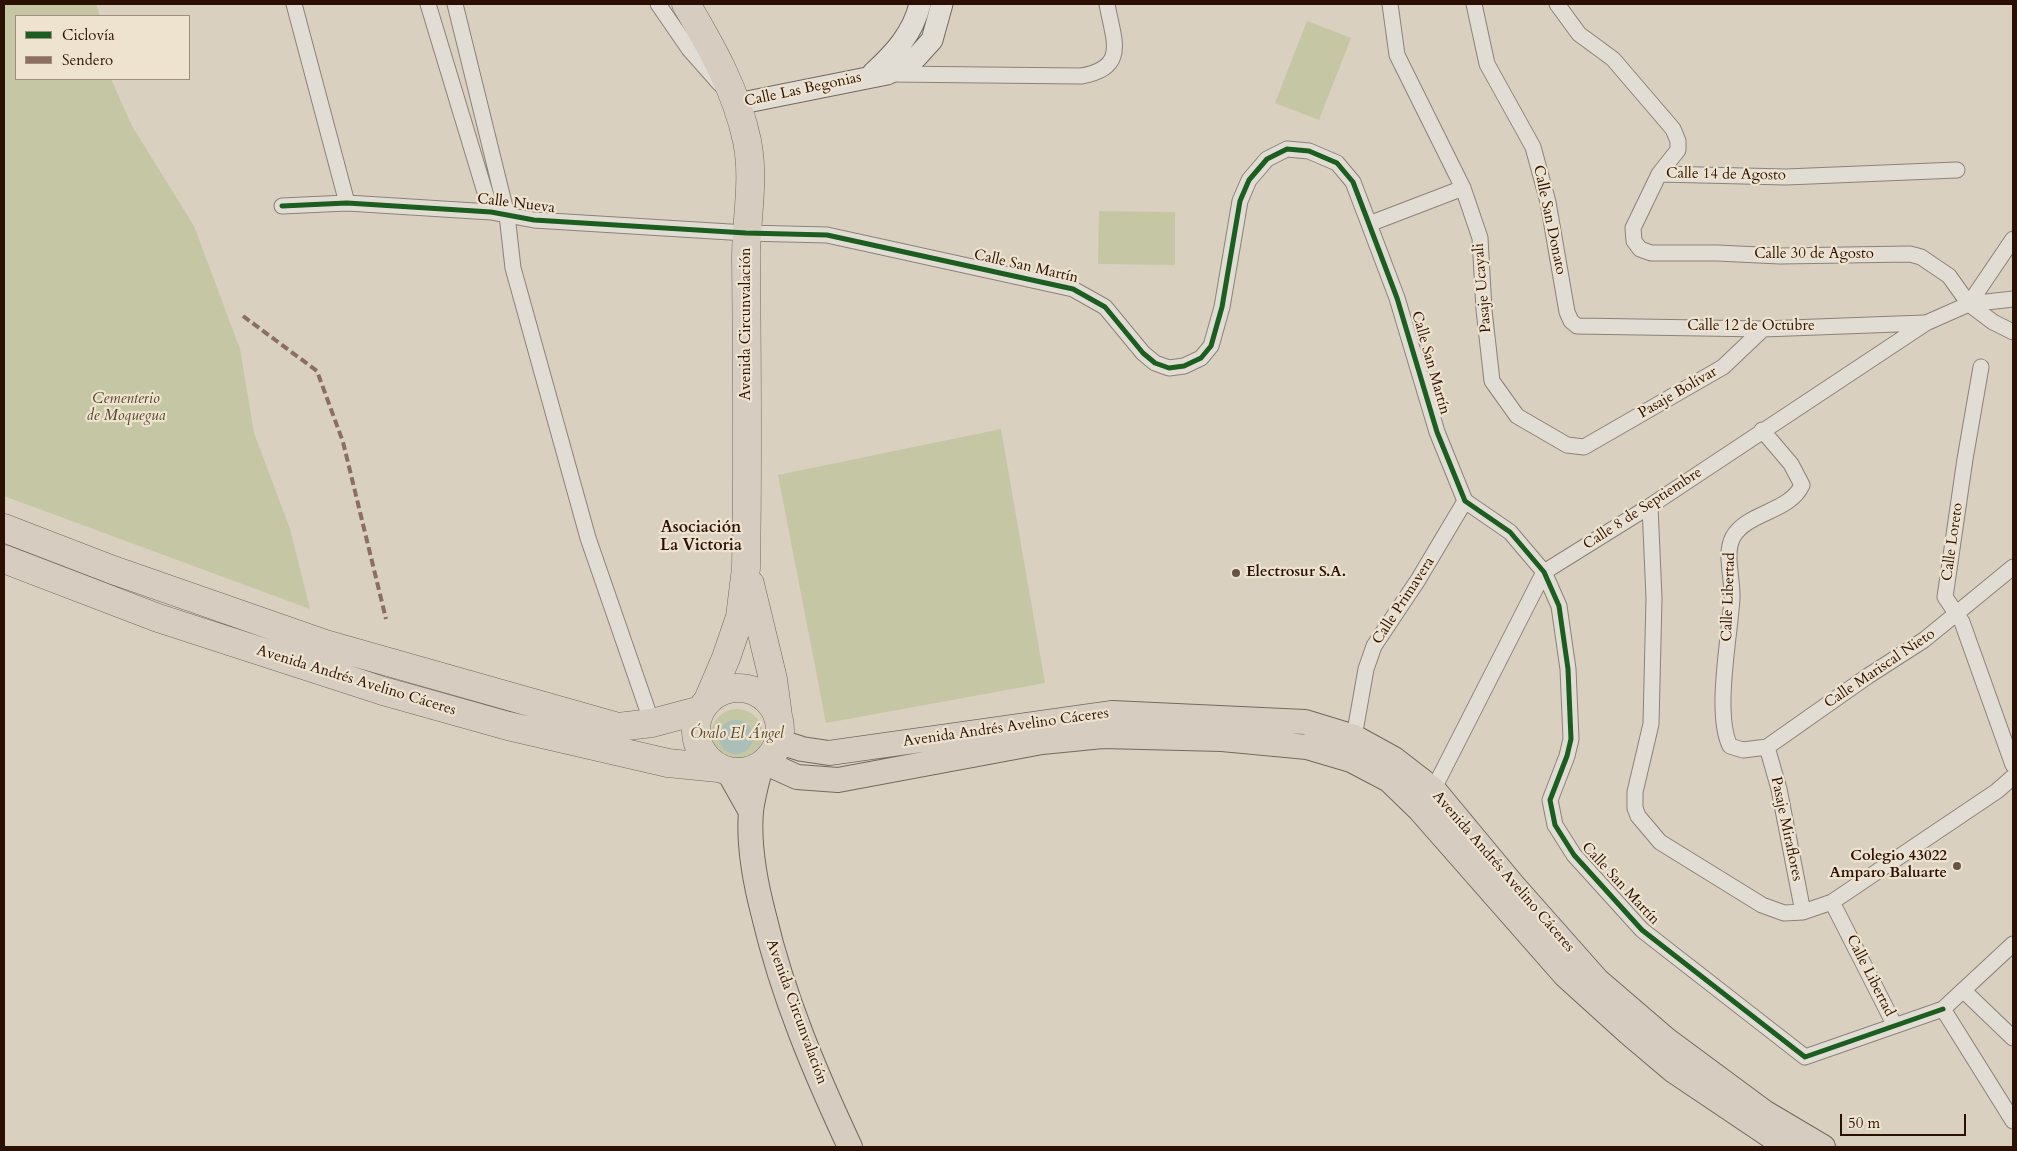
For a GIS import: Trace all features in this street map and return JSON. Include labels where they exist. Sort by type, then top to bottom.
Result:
[{"type":"highway","name":"Avenida Circunvalación","points":[[686,4],[701,30],[737,104],[747,142],[752,175],[746,233],[746,568],[740,617],[705,705]]},
{"type":"highway","name":"Avenida Andrés Avelino Cáceres","points":[[4,528],[183,595],[325,644],[618,727],[652,723],[705,705]]},
{"type":"highway","name":"Avenida Andrés Avelino Cáceres","points":[[4,558],[166,621],[383,691],[508,726],[668,763],[723,769]]},
{"type":"highway","name":"Avenida Circunvalación","points":[[746,568],[773,679],[771,747]]},
{"type":"highway","points":[[166,621],[183,595]]},
{"type":"highway","points":[[727,689],[748,689],[767,699],[771,747],[751,771],[723,769],[704,755],[696,738],[697,719],[705,705],[727,689]]},
{"type":"main road","name":"Avenida Andrés Avelino Cáceres","points":[[771,747],[830,753],[1112,713],[1305,722],[1354,737],[1394,759],[1434,790],[1512,884],[1597,980],[1668,1041],[1764,1112],[1823,1147]]},
{"type":"main road","points":[[1266,743],[1277,721]]},
{"type":"main road","name":"Avenida Andrés Avelino Cáceres","points":[[771,747],[797,777],[838,780],[1042,742],[1094,737],[1222,739],[1307,747],[1351,760],[1389,780],[1420,810],[1565,975],[1629,1034],[1674,1071],[1787,1147]]},
{"type":"main road","name":"Avenida Circunvalación","points":[[771,747],[751,812],[751,845],[755,880],[775,963],[814,1068],[850,1147]]},
{"type":"main road","name":"Avenida Circunvalación","points":[[723,769],[751,812]]},
{"type":"street","points":[[294,4],[347,203]]},
{"type":"street","points":[[428,4],[492,212]]},
{"type":"street","points":[[455,4],[507,215],[512,268],[588,538],[652,723]]},
{"type":"street","points":[[658,4],[689,49],[737,104]]},
{"type":"street","name":"Calle Las Begonias","points":[[878,76],[912,28],[920,4]]},
{"type":"street","name":"Calle Las Begonias","points":[[737,104],[878,76],[913,61],[932,40],[942,4]]},
{"type":"street","points":[[878,76],[1081,76],[1097,73],[1112,62],[1114,51],[1107,4]]},
{"type":"street","name":"Pasaje Ucayali","points":[[1390,4],[1397,56],[1463,188],[1480,238],[1484,310],[1492,381],[1517,416],[1567,445],[1584,447]]},
{"type":"street","name":"Calle San Donato","points":[[1474,4],[1487,64],[1533,147],[1548,202],[1567,312],[1570,321],[1577,326]]},
{"type":"street","name":"Calle 14 de Agosto","points":[[1557,4],[1578,34],[1613,59],[1674,129],[1678,141],[1678,150],[1659,174]]},
{"type":"street","name":"Calle San Martín","points":[[746,233],[826,235],[1073,289],[1105,307],[1143,353],[1155,363],[1169,368],[1184,366],[1200,358],[1211,346],[1222,307],[1240,201],[1249,180],[1267,159],[1287,149],[1309,151],[1337,164],[1352,182],[1369,224],[1397,298],[1437,432],[1465,501],[1510,532],[1544,572],[1559,606],[1568,669],[1571,739],[1567,756],[1550,800],[1551,814],[1555,825],[1574,855],[1642,930],[1798,1053],[1810,1057],[1894,1024],[1944,1009]]},
{"type":"street","name":"Calle 14 de Agosto","points":[[1659,174],[1786,177],[1957,170]]},
{"type":"street","name":"Calle 30 de Agosto","points":[[1659,174],[1633,228],[1634,240],[1640,249],[1651,253],[1780,256],[1910,254],[1921,257],[1949,276],[1969,304],[1993,322],[2013,332]]},
{"type":"street","points":[[1369,224],[1463,188]]},
{"type":"street","name":"Calle Nueva","points":[[282,206],[347,203],[492,212],[534,220],[746,233]]},
{"type":"street","points":[[1969,304],[2013,239]]},
{"type":"street","points":[[1969,304],[2013,299]]},
{"type":"street","name":"Calle 8 de Septiembre","points":[[1544,572],[1650,506],[1926,323],[1969,304]]},
{"type":"street","name":"Calle 12 de Octubre","points":[[1577,326],[1763,328],[1926,323]]},
{"type":"street","name":"Pasaje Bolívar","points":[[1584,447],[1723,367],[1763,328]]},
{"type":"street","name":"Calle Loreto","points":[[1981,367],[1965,459],[1945,597],[1956,616],[1962,622],[2013,765]]},
{"type":"street","name":"Calle Libertad","points":[[1736,749],[1730,746],[1726,738],[1723,692],[1732,596],[1731,543],[1741,528],[1794,497],[1802,485],[1791,464],[1762,430]]},
{"type":"street","name":"Calle Primavera","points":[[1354,737],[1366,669],[1374,646],[1418,580],[1465,501]]},
{"type":"street","points":[[1650,506],[1654,598],[1651,724],[1635,792],[1635,808],[1642,822],[1660,842],[1753,900],[1784,913],[1803,912],[1832,902],[1996,791],[2013,777]]},
{"type":"street","name":"Calle Mariscal Nieto","points":[[1736,749],[1767,747],[1924,640],[1956,616],[2013,567]]},
{"type":"street","points":[[1420,810],[1434,790],[1544,572]]},
{"type":"street","name":"Pasaje Miraflores","points":[[1767,747],[1780,789],[1803,912]]},
{"type":"street","name":"Calle Libertad","points":[[1832,902],[1894,1024]]},
{"type":"street","points":[[2013,944],[1944,1009],[2013,1121]]},
{"type":"street","points":[[1964,991],[2013,1038]]},
{"type":"green space","name":"Cementerio de Moquegua","points":[[4,4],[96,4],[100,15],[15,15],[15,80],[111,80],[132,126],[194,226],[240,349],[254,433],[290,529],[310,609],[4,496]]},
{"type":"green space","points":[[1307,21],[1351,38],[1319,120],[1275,103]]},
{"type":"green space","points":[[1099,211],[1175,212],[1175,265],[1098,264]]},
{"type":"green space","points":[[1001,429],[1045,683],[826,723],[778,475]]},
{"type":"green space","name":"Óvalo El Ángel","points":[[737,709],[747,711],[755,717],[761,725],[763,735],[761,745],[755,753],[747,759],[737,761],[727,759],[719,753],[713,745],[711,735],[713,725],[719,717],[727,711]]},
{"type":"shaded area","points":[[736,720],[748,725],[753,737],[748,749],[736,754],[724,749],[719,737],[724,725]]},
{"type":"marked path","points":[[243,316],[317,371],[343,442],[386,619]]},
{"type":"cycle path","points":[[282,206],[347,203],[491,212],[534,220],[746,233],[827,235],[1073,289],[1105,307],[1143,353],[1155,363],[1169,368],[1184,366],[1201,358],[1211,346],[1222,307],[1240,201],[1249,180],[1267,159],[1287,149],[1309,151],[1337,163],[1353,182],[1369,224],[1397,298],[1437,432],[1465,501],[1510,532],[1544,572],[1559,606],[1568,669],[1571,739],[1567,756],[1550,800],[1555,825],[1574,855],[1642,930],[1805,1057],[1943,1009]]},
{"type":"place","name":"Electrosur S.A.","points":[[1236,573]]},
{"type":"place","name":"Colegio 43022 Amparo Baluarte","points":[[1957,866]]},
{"type":"district","name":"Asociación La Victoria","points":[[701,537]]}]
